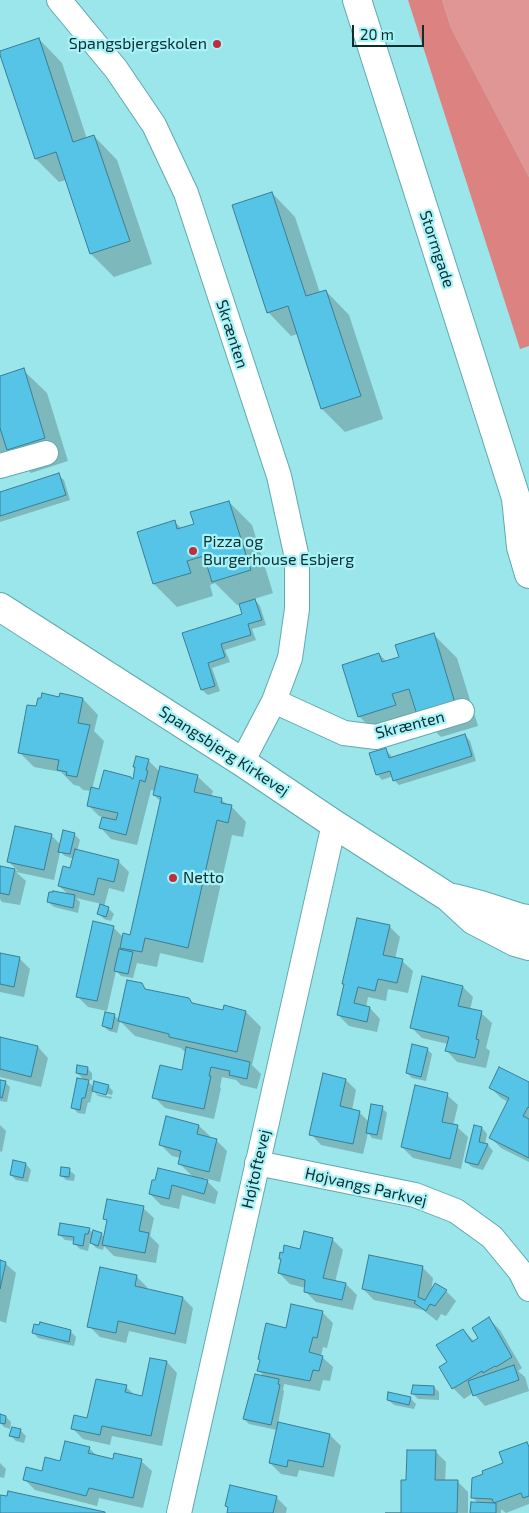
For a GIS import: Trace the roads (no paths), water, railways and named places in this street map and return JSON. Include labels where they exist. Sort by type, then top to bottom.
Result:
[{"type":"street","name":"Skrænten","points":[[59,0],[116,69],[154,125],[182,185],[279,476],[297,558],[297,609],[290,658],[274,701],[242,762]]},
{"type":"street","name":"Stormgade","points":[[357,0],[522,509],[521,547],[529,574]]},
{"type":"street","points":[[0,466],[46,453]]},
{"type":"street","name":"Spangsbjerg Kirkevej","points":[[1,610],[242,762],[448,897],[473,920],[515,942],[529,946]]},
{"type":"street","name":"Skrænten","points":[[274,701],[344,733],[376,737],[462,711]]},
{"type":"street","name":"Højtoftevej","points":[[179,1513],[334,824]]},
{"type":"street","name":"Spangsbjerg Kirkevej","points":[[448,897],[481,904],[529,919]]},
{"type":"street","name":"Højvangs Parkvej","points":[[257,1163],[415,1195],[456,1211],[492,1237],[520,1271],[529,1289]]},
{"type":"place","name":"Spangsbjergskolen","points":[[217,44]]},
{"type":"place","name":"Pizza og Burgerhouse Esbjerg","points":[[193,551]]},
{"type":"place","name":"Netto","points":[[173,878]]}]
